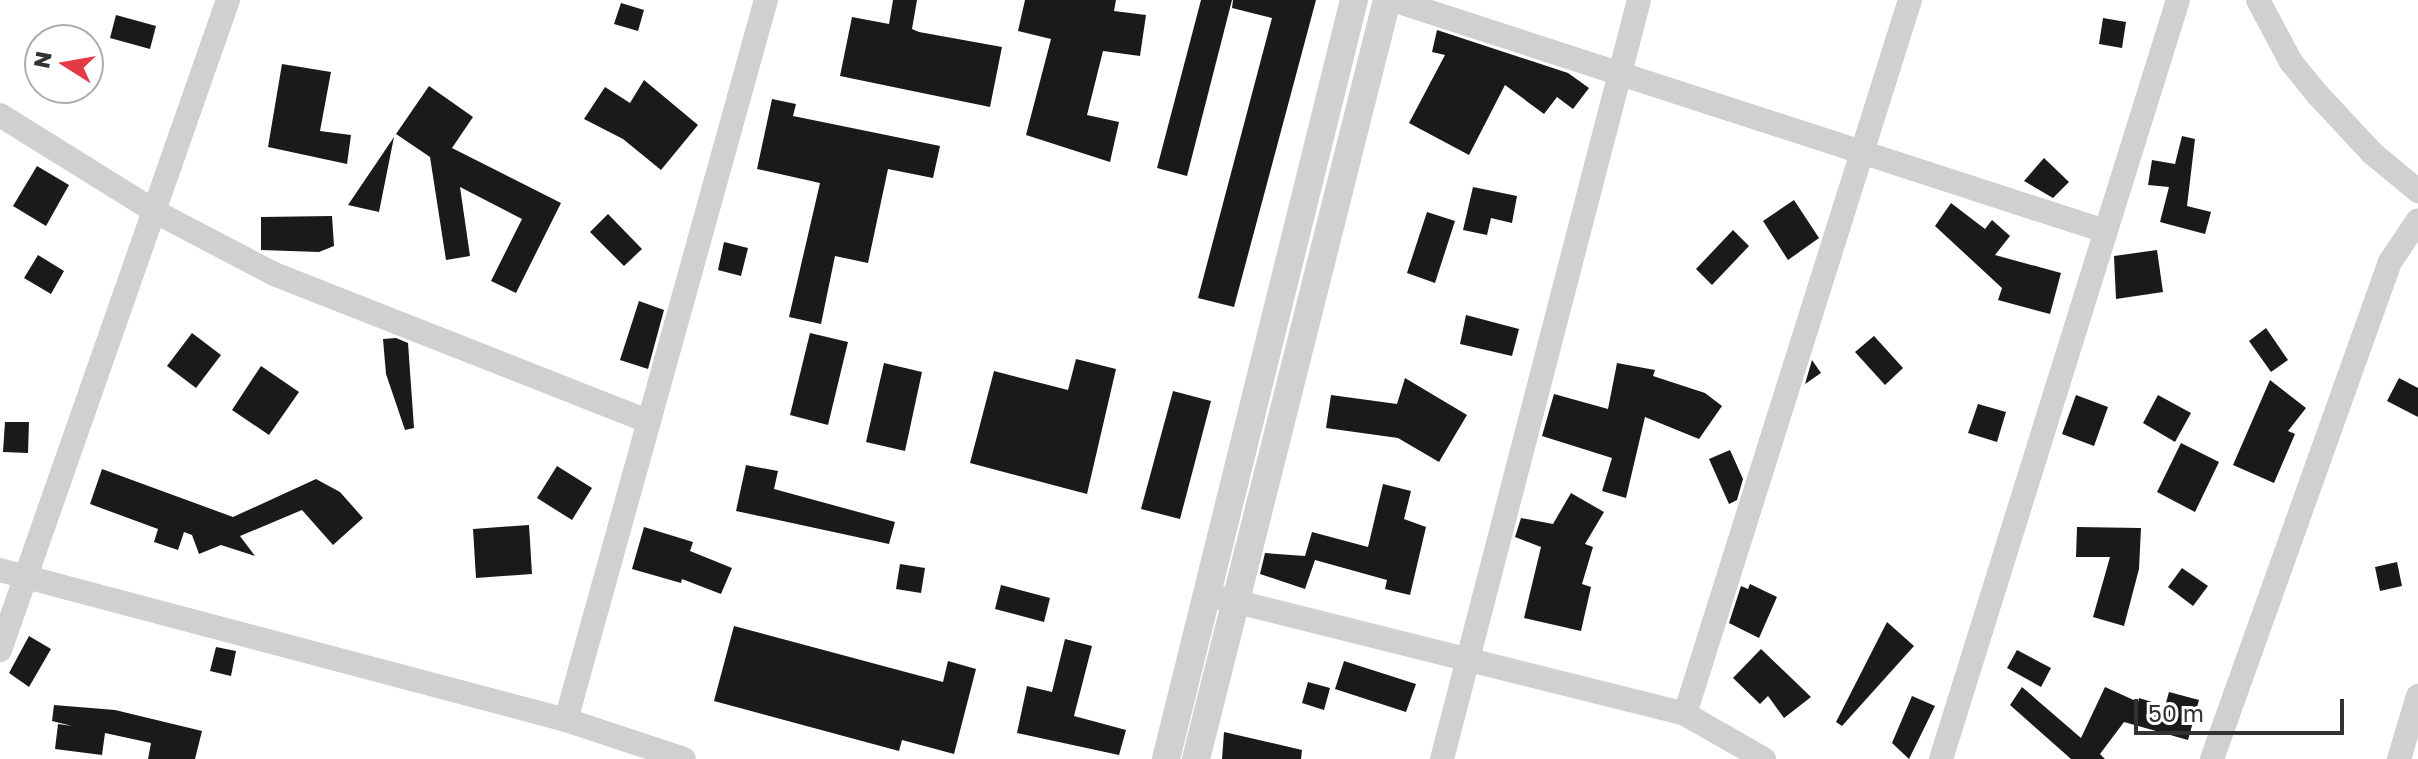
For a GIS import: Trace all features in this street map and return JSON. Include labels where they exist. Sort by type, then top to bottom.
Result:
[{"type":"street","points":[[0,650],[228,0]]},
{"type":"street","points":[[566,720],[766,0]]},
{"type":"street","points":[[1196,759],[1220,598],[1354,0]]},
{"type":"street","points":[[1166,759],[1220,598],[1390,0],[1621,72],[2105,231]]},
{"type":"street","points":[[1442,759],[1639,0]]},
{"type":"street","points":[[1685,714],[1910,0]]},
{"type":"street","points":[[1941,759],[2178,0]]},
{"type":"street","points":[[2258,0],[2270,27],[2309,84],[2372,153],[2418,191]]},
{"type":"street","points":[[0,115],[154,211],[274,274],[649,422]]},
{"type":"street","points":[[2212,759],[2390,262],[2418,220]]},
{"type":"street","points":[[0,570],[566,720],[684,759]]},
{"type":"street","points":[[1220,598],[1685,714],[1764,759]]},
{"type":"street","points":[[2399,759],[2418,696]]},
{"type":"building","points":[[893,0],[917,0],[912,29],[1002,47],[990,107],[840,76],[852,17],[889,24]]},
{"type":"building","points":[[1025,0],[1116,0],[1114,11],[1146,15],[1140,56],[1103,51],[1087,115],[1119,122],[1110,162],[1026,135],[1051,39],[1018,31]]},
{"type":"building","points":[[1201,0],[1232,0],[1187,176],[1157,168]]},
{"type":"building","points":[[1233,0],[1316,0],[1234,307],[1198,298],[1272,18],[1232,8]]},
{"type":"building","points":[[621,3],[644,10],[638,31],[614,24]]},
{"type":"building","points":[[116,15],[156,26],[150,49],[110,38]]},
{"type":"building","points":[[2103,18],[2126,22],[2122,48],[2099,44]]},
{"type":"building","points":[[1437,30],[1568,73],[1589,88],[1573,109],[1557,97],[1544,114],[1505,85],[1469,155],[1409,123],[1445,55],[1432,52]]},
{"type":"building","points":[[282,64],[331,72],[320,131],[351,135],[347,164],[268,147]]},
{"type":"building","points":[[644,80],[698,125],[661,170],[623,139],[584,119],[605,87],[630,103]]},
{"type":"building","points":[[429,86],[473,117],[452,148],[561,203],[516,293],[491,281],[522,219],[460,187],[470,256],[446,260],[430,157],[396,134]]},
{"type":"building","points":[[772,99],[796,104],[793,116],[940,146],[933,178],[888,169],[868,263],[835,256],[821,324],[789,317],[820,183],[757,169]]},
{"type":"building","points":[[2182,136],[2195,139],[2187,206],[2211,212],[2205,234],[2160,222],[2169,187],[2148,185],[2152,160],[2175,164]]},
{"type":"building","points":[[394,137],[379,212],[348,205]]},
{"type":"building","points":[[2044,158],[2069,182],[2053,198],[2024,181]]},
{"type":"building","points":[[37,166],[69,185],[46,226],[13,206]]},
{"type":"building","points":[[1473,187],[1517,196],[1512,223],[1491,218],[1487,235],[1463,230]]},
{"type":"building","points":[[1794,200],[1819,238],[1788,260],[1763,221]]},
{"type":"building","points":[[1951,203],[1985,229],[1992,220],[2010,236],[1995,255],[2061,273],[2050,314],[1998,300],[2002,288],[1935,226]]},
{"type":"building","points":[[1427,212],[1455,221],[1435,283],[1407,273]]},
{"type":"building","points":[[608,214],[642,249],[624,266],[590,232]]},
{"type":"building","points":[[332,216],[334,246],[319,252],[261,250],[261,217]]},
{"type":"building","points":[[1733,230],[1749,246],[1712,285],[1696,269]]},
{"type":"building","points":[[724,242],[748,248],[741,276],[718,270]]},
{"type":"building","points":[[2157,250],[2163,292],[2116,299],[2114,256]]},
{"type":"building","points":[[38,255],[64,271],[51,294],[24,278]]},
{"type":"building","points":[[639,301],[664,310],[648,369],[620,360]]},
{"type":"building","points":[[1466,315],[1519,329],[1512,356],[1460,344]]},
{"type":"building","points":[[2266,328],[2288,360],[2271,372],[2249,341]]},
{"type":"building","points":[[192,333],[221,355],[196,388],[167,366]]},
{"type":"building","points":[[810,333],[848,342],[828,425],[790,415]]},
{"type":"building","points":[[1874,336],[1903,368],[1885,385],[1855,352]]},
{"type":"building","points":[[396,338],[408,343],[414,428],[405,430],[386,374],[383,339]]},
{"type":"building","points":[[1076,359],[1116,369],[1087,494],[970,463],[994,371],[1068,390]]},
{"type":"building","points":[[1812,360],[1821,373],[1805,384]]},
{"type":"building","points":[[884,363],[922,372],[905,451],[866,442]]},
{"type":"building","points":[[1617,363],[1655,370],[1653,376],[1705,393],[1722,406],[1699,439],[1645,417],[1626,498],[1602,491],[1612,458],[1542,436],[1554,394],[1608,409]]},
{"type":"building","points":[[261,366],[299,392],[269,435],[232,410]]},
{"type":"building","points":[[1405,378],[1467,415],[1439,462],[1398,438],[1326,428],[1331,395],[1397,404]]},
{"type":"building","points":[[2399,378],[2418,388],[2418,417],[2387,401]]},
{"type":"building","points":[[2270,380],[2306,408],[2288,431],[2295,434],[2274,483],[2233,465]]},
{"type":"building","points":[[1173,391],[1211,401],[1180,519],[1141,509]]},
{"type":"building","points":[[2076,395],[2108,407],[2094,446],[2062,434]]},
{"type":"building","points":[[2158,395],[2191,413],[2175,442],[2143,423]]},
{"type":"building","points":[[1978,404],[2006,412],[1997,442],[1968,433]]},
{"type":"building","points":[[5,422],[29,422],[28,453],[3,452]]},
{"type":"building","points":[[2181,443],[2219,462],[2195,512],[2157,492]]},
{"type":"building","points":[[1730,450],[1743,479],[1737,500],[1729,504],[1709,459]]},
{"type":"building","points":[[746,465],[778,471],[774,489],[895,522],[889,544],[736,511]]},
{"type":"building","points":[[557,466],[592,488],[572,520],[537,498]]},
{"type":"building","points":[[102,469],[233,517],[316,479],[340,492],[363,518],[333,545],[302,510],[240,536],[255,556],[221,545],[199,554],[192,535],[184,532],[178,550],[154,542],[158,529],[90,504]]},
{"type":"building","points":[[1383,484],[1411,491],[1404,519],[1426,527],[1410,595],[1385,589],[1387,580],[1315,560],[1305,589],[1260,574],[1265,553],[1305,556],[1312,532],[1368,547]]},
{"type":"building","points":[[1571,493],[1604,512],[1585,544],[1593,547],[1582,584],[1591,587],[1581,631],[1524,618],[1541,547],[1515,537],[1521,518],[1553,524]]},
{"type":"building","points":[[529,525],[532,574],[476,578],[473,529]]},
{"type":"building","points":[[644,527],[693,542],[690,551],[732,568],[721,594],[682,579],[681,583],[632,569]]},
{"type":"building","points":[[2077,527],[2141,528],[2139,569],[2124,626],[2093,617],[2110,557],[2076,557]]},
{"type":"building","points":[[2397,562],[2402,586],[2380,591],[2375,567]]},
{"type":"building","points":[[900,564],[925,568],[921,593],[896,589]]},
{"type":"building","points":[[2182,568],[2208,586],[2193,606],[2168,587]]},
{"type":"building","points":[[1750,584],[1777,597],[1759,638],[1729,623],[1741,586],[1748,589]]},
{"type":"building","points":[[1001,585],[1050,598],[1044,622],[995,609]]},
{"type":"building","points":[[1887,622],[1914,646],[1842,726],[1836,722]]},
{"type":"building","points":[[734,626],[943,682],[948,661],[976,669],[954,754],[902,740],[899,751],[714,701]]},
{"type":"building","points":[[29,636],[51,649],[29,687],[9,673]]},
{"type":"building","points":[[1065,639],[1092,646],[1074,716],[1126,730],[1119,755],[1017,733],[1027,686],[1052,692]]},
{"type":"building","points":[[216,647],[236,651],[231,676],[210,671]]},
{"type":"building","points":[[1761,649],[1811,697],[1784,718],[1768,696],[1760,704],[1733,678]]},
{"type":"building","points":[[2017,650],[2051,668],[2041,687],[2007,668]]},
{"type":"building","points":[[1344,661],[1416,684],[1406,712],[1335,689]]},
{"type":"building","points":[[1308,682],[1330,688],[1324,710],[1302,703]]},
{"type":"building","points":[[2022,687],[2081,738],[2105,687],[2138,702],[2139,698],[2165,706],[2169,692],[2199,700],[2188,740],[2124,722],[2100,754],[2105,759],[2071,759],[2010,705]]},
{"type":"building","points":[[1912,696],[1935,706],[1909,759],[1892,743]]},
{"type":"building","points":[[54,705],[115,710],[202,731],[195,759],[148,759],[151,743],[105,733],[102,755],[55,749],[58,724],[72,726],[52,721]]},
{"type":"building","points":[[1224,732],[1302,750],[1301,759],[1222,759]]}]
